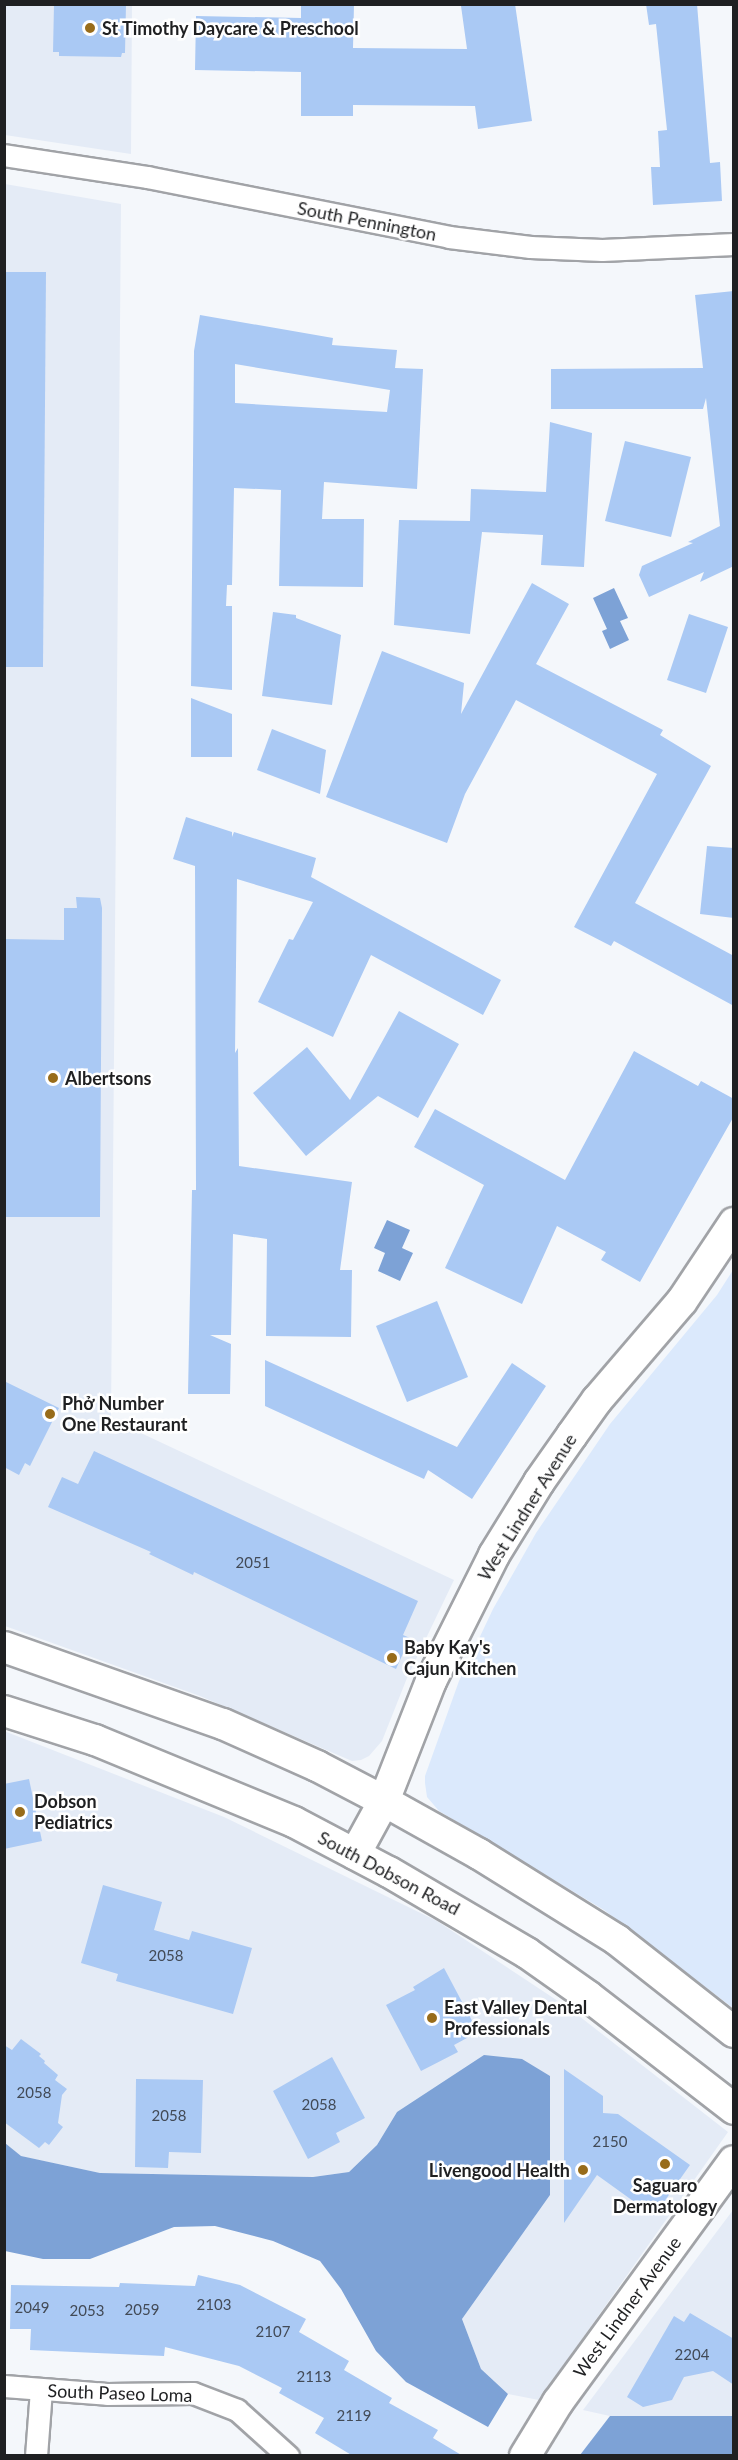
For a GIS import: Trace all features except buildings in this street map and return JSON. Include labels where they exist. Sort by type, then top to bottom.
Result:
[{"type":"main road","name":"West Lindner Avenue","points":[[355,1854],[384,1801],[431,1681],[494,1555],[539,1482],[597,1400],[682,1301],[734,1223]]},
{"type":"main road","points":[[4,1647],[223,1724],[317,1766],[384,1801],[479,1854],[617,1940],[734,2032]]},
{"type":"main road","name":"South Dobson Road","points":[[4,1711],[95,1740],[159,1765],[294,1822],[355,1854],[464,1914],[527,1953],[588,1996],[734,2109]]},
{"type":"main road","name":"West Lindner Avenue","points":[[525,2456],[558,2402],[734,2162]]},
{"type":"street","name":"South Pennington","points":[[4,155],[147,177],[449,237],[496,243],[602,250],[734,244]]},
{"type":"street","name":"South Paseo Loma","points":[[4,2386],[107,2394],[193,2393],[237,2410],[288,2456]]},
{"type":"street","points":[[36,2456],[41,2390]]},
{"type":"shaded area","points":[[5,5],[132,5],[131,154],[5,135]]},
{"type":"shaded area","points":[[5,184],[121,204],[111,1419],[454,1580],[407,1678],[382,1741],[369,1756],[361,1760],[352,1761],[200,1696],[5,1626]]},
{"type":"shaded area","points":[[733,1270],[733,2008],[604,1910],[439,1811],[427,1797],[425,1776],[459,1681],[493,1609],[536,1533],[610,1424],[717,1295]]},
{"type":"shaded area","points":[[4,1731],[224,1817],[437,1921],[570,2009],[728,2132],[539,2400],[508,2394],[481,2369],[462,2319],[550,2195],[397,2112],[377,2145],[349,2172],[313,2177],[100,2173],[20,2156],[5,2143]]},
{"type":"shaded area","points":[[733,2210],[733,2416],[610,2416],[583,2410]]},
{"type":"water","points":[[614,588],[628,618],[620,621],[629,640],[610,649],[602,631],[607,629],[593,598]]},
{"type":"water","points":[[387,1220],[410,1230],[402,1248],[413,1253],[400,1281],[378,1271],[385,1253],[374,1248]]},
{"type":"water","points":[[484,2055],[522,2059],[550,2076],[550,2195],[462,2319],[481,2369],[508,2394],[488,2427],[406,2382],[376,2351],[341,2289],[320,2261],[273,2241],[215,2226],[174,2227],[90,2259],[43,2259],[5,2251],[5,2143],[21,2156],[100,2173],[313,2177],[349,2172],[377,2145],[397,2112]]},
{"type":"water","points":[[610,2416],[733,2416],[733,2455],[580,2455]]},
{"type":"place","name":"St Timothy Daycare & Preschool","points":[[90,28]]},
{"type":"place","name":"Albertsons","points":[[53,1078]]},
{"type":"place","name":"Phở Number One Restaurant","points":[[50,1414]]},
{"type":"place","name":"Baby Kay's Cajun Kitchen","points":[[392,1658]]},
{"type":"place","name":"Dobson Pediatrics","points":[[20,1812]]},
{"type":"place","name":"East Valley Dental Professionals","points":[[432,2018]]},
{"type":"place","name":"Saguaro Dermatology","points":[[665,2164]]},
{"type":"place","name":"Livengood Health","points":[[583,2170]]}]
